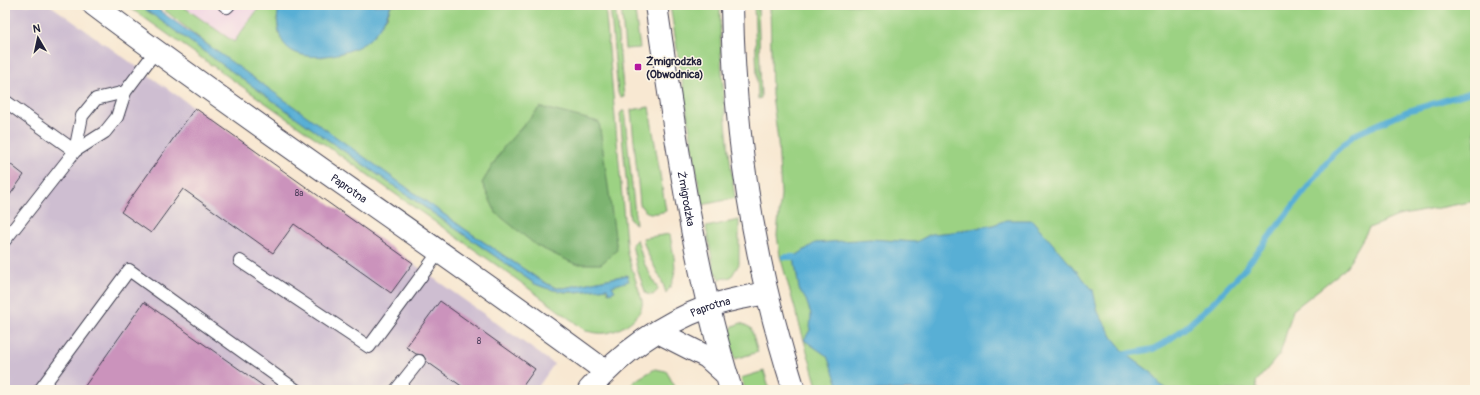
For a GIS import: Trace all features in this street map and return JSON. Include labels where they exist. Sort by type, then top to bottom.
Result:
[{"type":"street","name":"Paprotna","points":[[94,5],[155,52],[605,371]]},
{"type":"street","name":"Żmigrodzka","points":[[656,5],[689,211],[709,306],[729,383]]},
{"type":"street","points":[[732,5],[737,110],[758,254],[766,292],[794,390]]},
{"type":"street","name":"Paprotna","points":[[589,390],[605,371],[624,354],[689,314],[709,306],[766,292]]},
{"type":"street","points":[[658,332],[707,357],[729,383]]},
{"type":"lane","points":[[224,5],[227,7],[229,5]]},
{"type":"lane","points":[[5,240],[75,151],[105,132],[117,117],[124,92],[155,52]]},
{"type":"lane","points":[[75,151],[82,116],[96,99],[124,92]]},
{"type":"lane","points":[[5,101],[75,151]]},
{"type":"lane","points":[[240,261],[369,347],[439,252]]},
{"type":"lane","points":[[40,390],[129,270],[296,390]]},
{"type":"lane","points":[[396,390],[419,361]]},
{"type":"shaded area","points":[[5,5],[50,5],[554,364],[536,390],[5,390]]},
{"type":"shaded area","points":[[181,5],[261,5],[234,42]]},
{"type":"green space","points":[[126,5],[139,5],[170,26],[318,133],[535,284],[563,292],[579,292],[607,288],[608,293],[611,286],[627,275],[564,288],[556,288],[540,280],[466,230],[223,57],[158,5],[181,5],[234,42],[261,5],[281,5],[277,19],[279,34],[287,47],[322,57],[361,45],[387,17],[391,5],[605,5],[627,253],[642,300],[640,312],[630,322],[618,330],[603,333],[586,331],[512,276]]},
{"type":"green space","points":[[610,5],[615,5],[624,97],[621,97],[618,93]]},
{"type":"green space","points":[[621,5],[634,5],[640,48],[625,49]]},
{"type":"green space","points":[[670,5],[720,5],[724,102],[735,198],[702,205]]},
{"type":"green space","points":[[754,5],[758,5],[761,98],[758,99]]},
{"type":"green space","points":[[770,5],[1475,5],[1475,201],[1398,216],[1369,228],[1345,269],[1293,310],[1280,354],[1256,382],[1257,390],[818,390],[780,256],[777,235],[781,194],[778,141],[772,95]]},
{"type":"green space","points":[[540,107],[599,122],[617,250],[601,264],[575,264],[537,246],[496,213],[482,183],[503,148]]},
{"type":"green space","points":[[649,107],[666,211],[658,213],[645,211],[640,204],[631,110]]},
{"type":"green space","points":[[622,111],[625,111],[636,224],[630,220],[620,114]]},
{"type":"green space","points":[[739,220],[739,264],[731,277],[720,279],[714,270],[706,227]]},
{"type":"green space","points":[[670,234],[675,272],[671,286],[666,293],[661,279],[647,252],[643,238]]},
{"type":"green space","points":[[637,239],[644,263],[658,290],[653,295],[646,294],[637,269],[632,244]]},
{"type":"green space","points":[[741,323],[751,328],[758,352],[735,359],[729,334],[733,326]]},
{"type":"green space","points":[[655,369],[666,371],[677,390],[625,390],[639,378]]},
{"type":"green space","points":[[764,371],[770,390],[745,390],[741,378]]},
{"type":"water","points":[[139,5],[152,5],[466,230],[540,280],[556,288],[564,288],[627,275],[629,281],[612,286],[615,291],[609,293],[607,288],[579,292],[563,292],[535,284],[318,133]]},
{"type":"water","points":[[281,5],[391,5],[386,17],[375,34],[365,43],[349,51],[337,54],[310,56],[298,54],[288,48],[281,39],[277,18]]},
{"type":"water","points":[[1006,220],[1032,220],[1093,290],[1098,312],[1113,338],[1126,354],[1152,373],[1161,386],[1169,390],[840,390],[827,356],[804,340],[810,330],[811,314],[806,300],[799,289],[794,257],[815,243],[870,239],[916,242],[931,234],[954,232],[993,225]]},
{"type":"building","points":[[195,108],[413,263],[391,293],[294,224],[273,253],[183,189],[151,233],[121,212]]},
{"type":"building","points":[[5,160],[24,175],[5,202]]},
{"type":"building","points":[[440,301],[535,369],[520,390],[467,390],[426,361],[423,355],[416,354],[406,347]]},
{"type":"building","points":[[144,302],[269,390],[82,390]]},
{"type":"waterway","points":[[1126,354],[1153,349],[1166,342],[1185,328],[1212,304],[1242,272],[1334,153],[1354,135],[1408,111],[1475,91]]},
{"type":"waterway","points":[[785,257],[794,257]]},
{"type":"place","name":"Żmigrodzka (Obwodnica)","points":[[638,67]]}]
